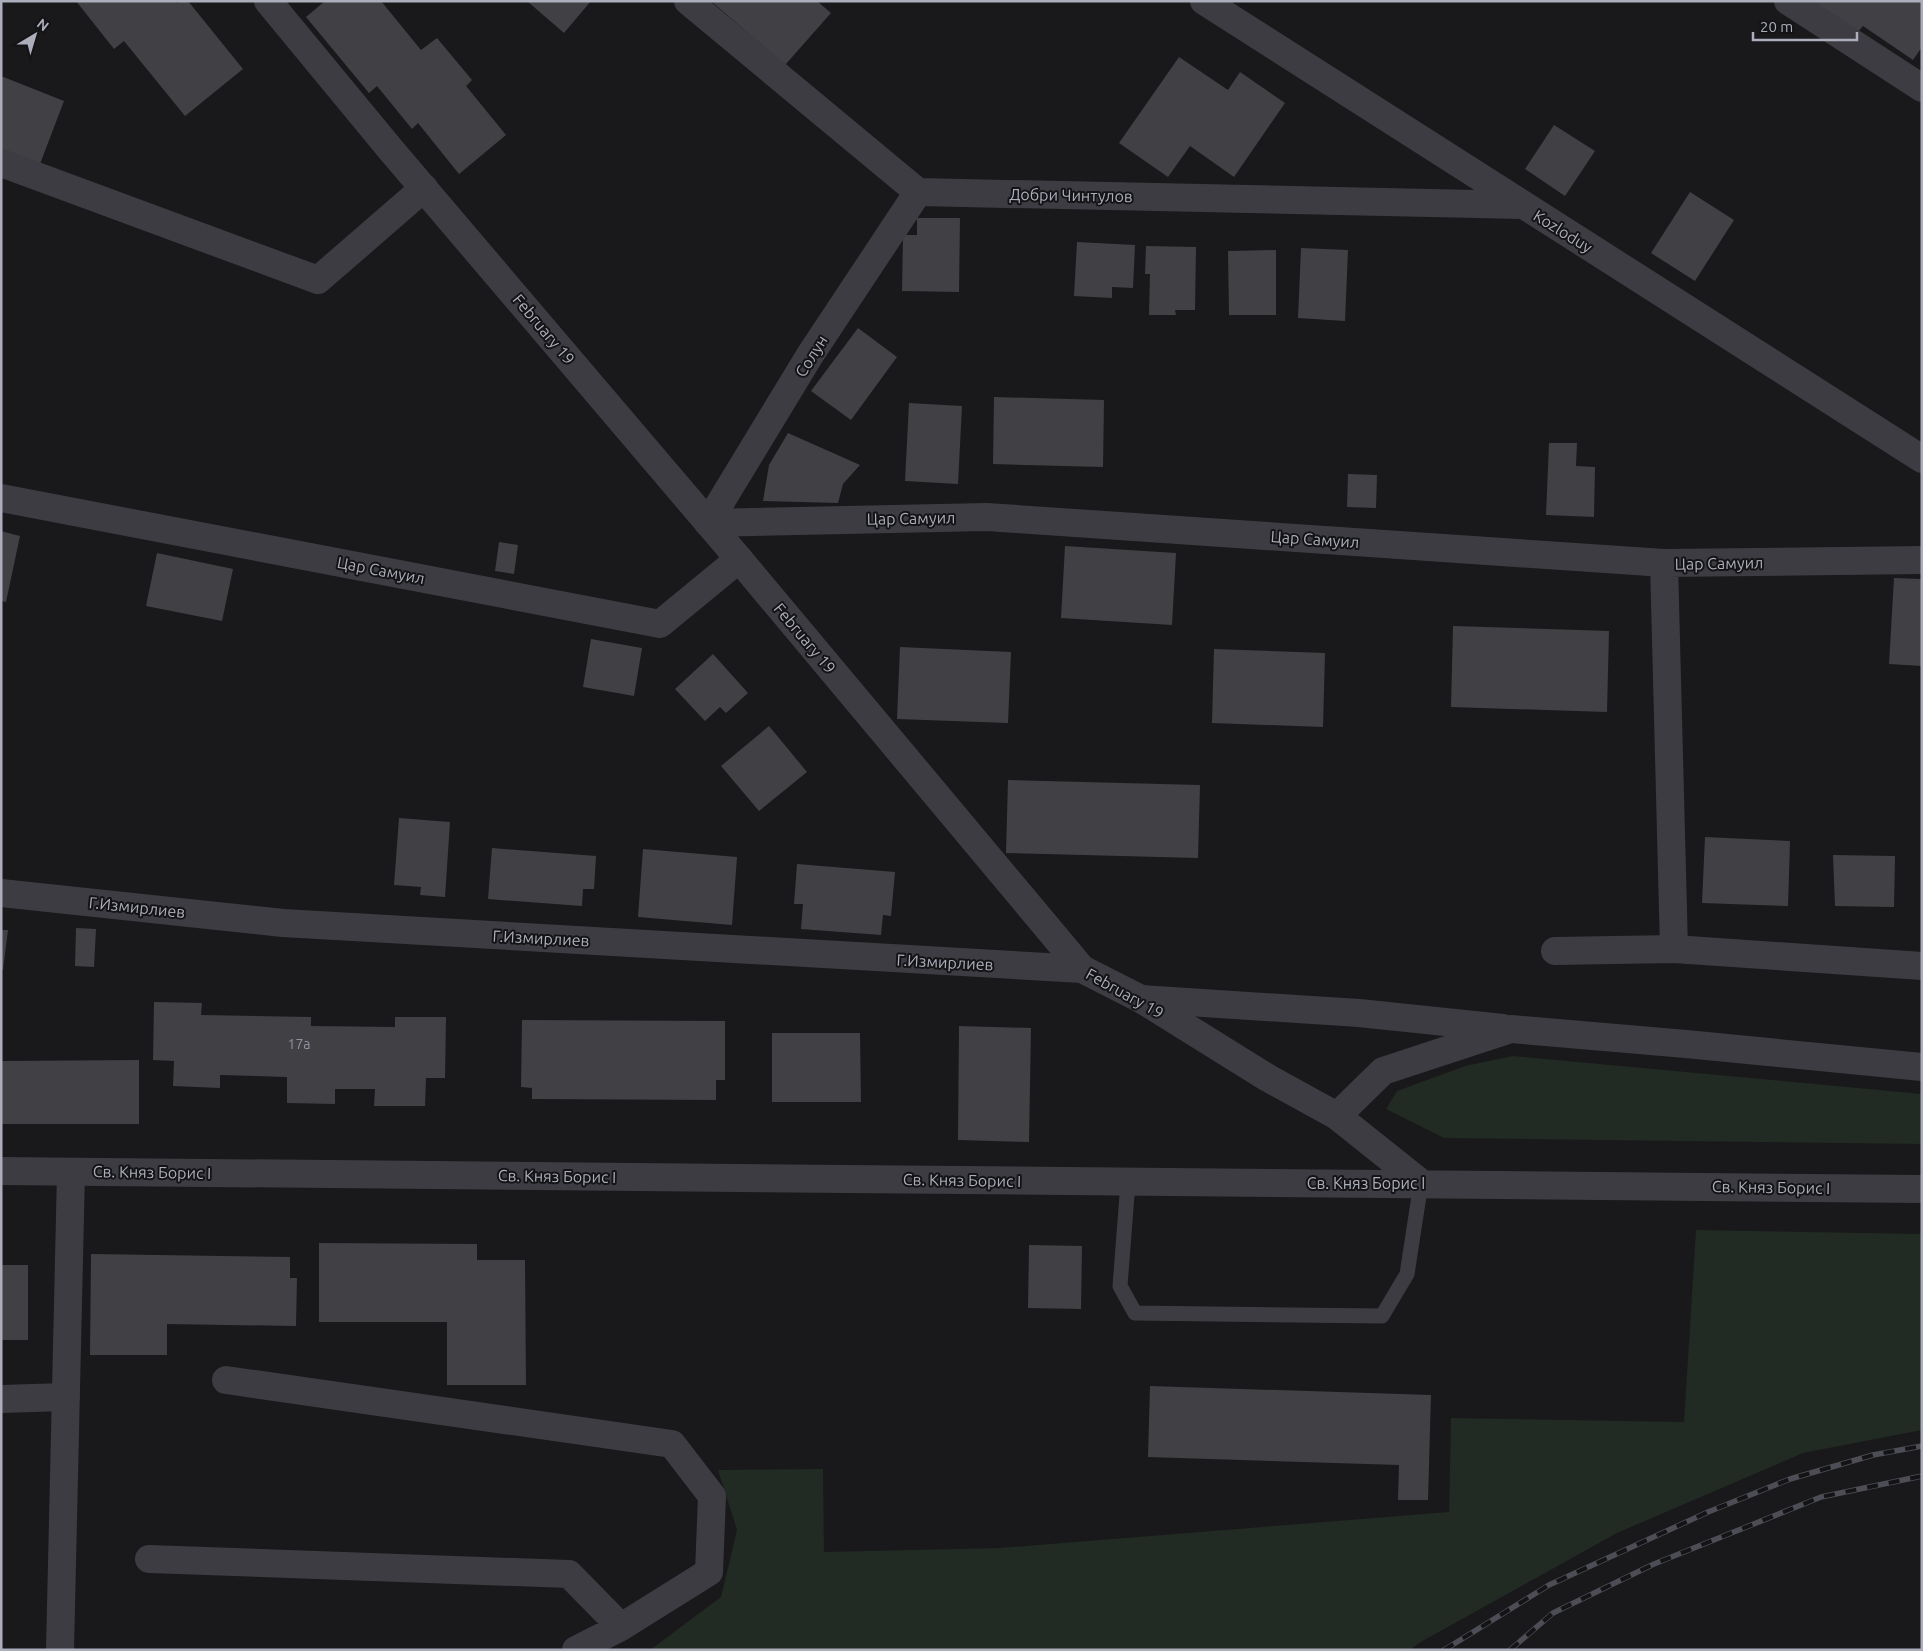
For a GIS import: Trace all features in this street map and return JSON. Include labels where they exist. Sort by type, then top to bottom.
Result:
[{"type":"street","name":"February 19","points":[[268,1],[1082,969],[1141,999],[1268,1078],[1337,1116],[1421,1183]]},
{"type":"street","points":[[688,1],[918,192]]},
{"type":"street","name":"Kozloduy","points":[[1204,1],[1922,459]]},
{"type":"street","points":[[1788,1],[1922,88]]},
{"type":"street","points":[[1,163],[318,280],[424,188]]},
{"type":"street","name":"Добри Чинтулов","points":[[918,192],[1522,205]]},
{"type":"street","name":"Солун","points":[[708,523],[810,355],[918,192]]},
{"type":"street","name":"Цар Самуил","points":[[1,498],[660,624],[739,559]]},
{"type":"street","name":"Цар Самуил","points":[[708,523],[986,517],[1664,563],[1922,560]]},
{"type":"street","points":[[1664,563],[1674,948]]},
{"type":"street","name":"Г.Измирлиев","points":[[1,894],[283,923],[1082,969]]},
{"type":"street","points":[[1555,951],[1674,948],[1922,966]]},
{"type":"street","points":[[1141,999],[1359,1013],[1922,1067]]},
{"type":"street","points":[[1337,1116],[1383,1071],[1511,1029]]},
{"type":"street","name":"Св. Княз Борис I","points":[[1,1171],[1922,1189]]},
{"type":"street","points":[[60,1650],[71,1172]]},
{"type":"street","points":[[226,1380],[672,1444],[712,1496],[709,1572],[622,1626],[576,1650]]},
{"type":"street","points":[[1,1398],[66,1397]]},
{"type":"street","points":[[149,1558],[570,1574],[622,1626]]},
{"type":"lane","points":[[1128,1182],[1120,1286],[1135,1313],[1382,1316],[1407,1274],[1421,1183]]},
{"type":"shaded area","points":[[1513,1056],[1922,1094],[1922,1144],[1444,1138],[1386,1109],[1397,1091],[1465,1066]]},
{"type":"shaded area","points":[[1696,1230],[1922,1234],[1922,1430],[1803,1453],[1617,1533],[1419,1643],[1410,1650],[650,1650],[721,1597],[737,1530],[718,1470],[823,1469],[824,1552],[1000,1548],[1449,1512],[1451,1418],[1684,1422]]},
{"type":"building","points":[[76,1],[175,1],[177,3],[179,1],[188,1],[243,69],[185,116],[124,41],[114,49]]},
{"type":"building","points":[[325,1],[381,1],[421,50],[437,38],[472,80],[466,86],[506,135],[459,174],[418,123],[412,129],[377,86],[369,93],[306,17]]},
{"type":"building","points":[[527,1],[591,1],[564,33]]},
{"type":"building","points":[[711,1],[817,1],[831,13],[785,65]]},
{"type":"building","points":[[1810,1],[1922,1],[1922,47],[1913,60],[1863,26],[1857,33]]},
{"type":"building","points":[[1179,57],[1228,90],[1240,72],[1285,103],[1234,177],[1190,146],[1168,177],[1119,143]]},
{"type":"building","points":[[1,76],[64,101],[40,164],[1,149]]},
{"type":"building","points":[[1554,125],[1595,151],[1565,196],[1525,169]]},
{"type":"building","points":[[1690,192],[1734,220],[1695,281],[1651,253]]},
{"type":"building","points":[[917,218],[960,218],[959,292],[902,291],[903,235],[917,235]]},
{"type":"building","points":[[1077,242],[1135,245],[1133,288],[1112,287],[1112,298],[1074,296]]},
{"type":"building","points":[[1146,246],[1196,247],[1195,310],[1175,310],[1176,315],[1149,315],[1150,274],[1145,274]]},
{"type":"building","points":[[1301,248],[1348,250],[1345,321],[1298,318]]},
{"type":"building","points":[[1276,250],[1276,315],[1229,315],[1228,251]]},
{"type":"building","points":[[858,328],[897,357],[851,420],[811,391]]},
{"type":"building","points":[[994,397],[1104,400],[1103,467],[993,464]]},
{"type":"building","points":[[909,403],[962,406],[958,484],[905,481]]},
{"type":"building","points":[[788,433],[860,465],[843,484],[838,503],[763,501],[769,465]]},
{"type":"building","points":[[1549,443],[1577,443],[1576,466],[1595,467],[1594,517],[1546,515]]},
{"type":"building","points":[[1348,474],[1377,475],[1376,508],[1347,507]]},
{"type":"building","points":[[1,531],[20,536],[6,602],[1,601]]},
{"type":"building","points":[[499,542],[518,545],[514,574],[495,571]]},
{"type":"building","points":[[1065,546],[1176,553],[1172,625],[1061,618]]},
{"type":"building","points":[[157,553],[233,569],[222,621],[146,606]]},
{"type":"building","points":[[1894,578],[1922,579],[1922,666],[1889,664]]},
{"type":"building","points":[[1453,626],[1609,631],[1607,712],[1451,707]]},
{"type":"building","points":[[591,639],[642,648],[634,696],[583,687]]},
{"type":"building","points":[[900,647],[1011,652],[1008,723],[897,719]]},
{"type":"building","points":[[1214,649],[1325,653],[1323,727],[1212,723]]},
{"type":"building","points":[[713,654],[748,693],[726,713],[720,707],[705,721],[675,689]]},
{"type":"building","points":[[769,726],[807,772],[759,811],[721,766]]},
{"type":"building","points":[[1008,780],[1200,785],[1198,858],[1006,853]]},
{"type":"building","points":[[399,818],[450,822],[445,897],[420,895],[421,887],[394,885]]},
{"type":"building","points":[[1705,837],[1790,841],[1788,906],[1702,903]]},
{"type":"building","points":[[492,848],[596,856],[594,889],[583,889],[582,906],[488,899]]},
{"type":"building","points":[[643,849],[737,857],[732,925],[638,917]]},
{"type":"building","points":[[1833,855],[1895,856],[1894,907],[1835,906]]},
{"type":"building","points":[[797,864],[895,872],[891,916],[883,915],[881,935],[801,929],[803,904],[794,904]]},
{"type":"building","points":[[76,928],[96,929],[94,967],[75,966]]},
{"type":"building","points":[[1,930],[8,930],[3,970],[1,970]]},
{"type":"building","points":[[154,1002],[202,1003],[201,1015],[311,1017],[311,1026],[395,1027],[395,1017],[446,1017],[445,1078],[426,1078],[425,1106],[374,1106],[375,1089],[335,1089],[335,1104],[287,1103],[287,1077],[220,1075],[220,1088],[173,1086],[174,1061],[153,1060]]},
{"type":"building","points":[[522,1020],[725,1021],[725,1080],[716,1080],[716,1100],[532,1099],[532,1088],[521,1087]]},
{"type":"building","points":[[959,1026],[1031,1028],[1029,1142],[958,1140]]},
{"type":"building","points":[[772,1033],[860,1033],[861,1102],[772,1102]]},
{"type":"building","points":[[139,1060],[139,1124],[1,1124],[1,1061]]},
{"type":"building","points":[[319,1243],[477,1244],[477,1260],[525,1260],[526,1385],[447,1385],[447,1322],[319,1322]]},
{"type":"building","points":[[1029,1245],[1082,1246],[1081,1309],[1028,1308]]},
{"type":"building","points":[[91,1254],[290,1257],[290,1278],[297,1278],[296,1326],[167,1324],[167,1355],[90,1355]]},
{"type":"building","points":[[1,1265],[28,1265],[28,1340],[1,1340]]},
{"type":"building","points":[[1150,1386],[1431,1395],[1428,1500],[1398,1500],[1399,1465],[1148,1457]]},
{"type":"railway","points":[[1444,1650],[1549,1585],[1708,1512],[1790,1479],[1873,1455],[1922,1446]]},
{"type":"railway","points":[[1510,1650],[1553,1613],[1654,1564],[1821,1497],[1922,1476]]}]
